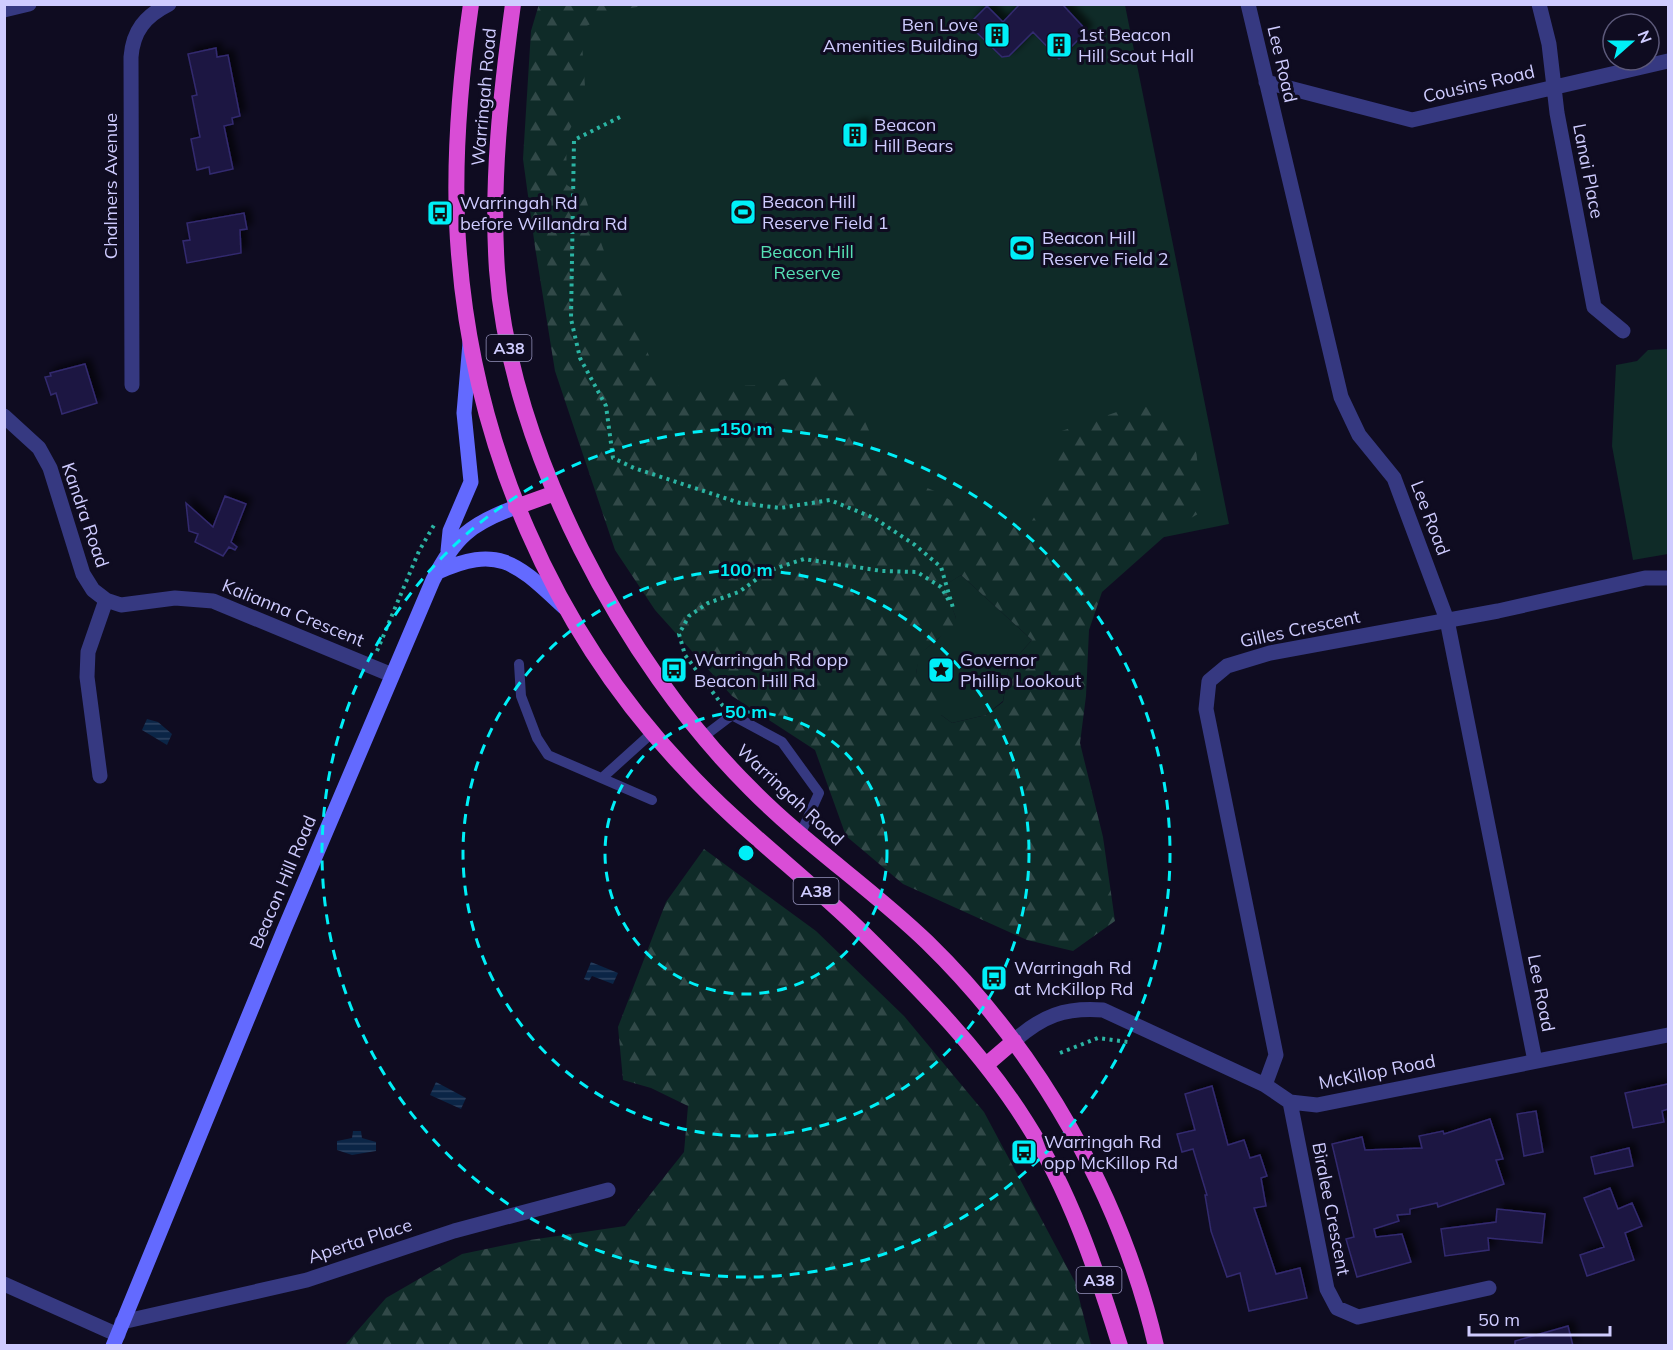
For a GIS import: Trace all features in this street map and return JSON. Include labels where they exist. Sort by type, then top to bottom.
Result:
[{"type":"highway","name":"Warringah Road","points":[[471,4],[461,79],[456,180],[459,255],[470,341],[489,426],[516,507],[567,610],[615,685],[653,732],[735,820],[861,931],[986,1065],[1026,1122],[1060,1184],[1095,1265],[1120,1346]]},
{"type":"highway","name":"Warringah Road","points":[[513,4],[498,139],[495,196],[497,272],[511,359],[528,419],[555,494],[618,615],[640,652],[703,737],[749,788],[800,835],[927,942],[971,988],[1014,1041],[1074,1134],[1101,1190],[1125,1246],[1156,1346]]},
{"type":"highway","name":"Beacon Hill Road","points":[[516,507],[555,494]]},
{"type":"highway","points":[[986,1065],[1014,1041]]},
{"type":"main road","name":"Warringah Road","points":[[448,551],[450,531],[471,482],[464,413],[470,341]]},
{"type":"main road","name":"Beacon Hill Road","points":[[118,1334],[392,675],[448,551],[463,534],[516,507]]},
{"type":"main road","points":[[438,572],[477,558],[503,560],[529,577],[567,610]]},
{"type":"street","points":[[4,10],[29,4]]},
{"type":"street","name":"Chalmers Avenue","points":[[132,385],[131,50],[138,27],[149,16],[170,4]]},
{"type":"street","name":"Lee Road","points":[[1248,4],[1341,397],[1359,435],[1394,478],[1447,620],[1535,1061]]},
{"type":"street","name":"Lanai Place","points":[[1539,4],[1556,86],[1557,113],[1594,307],[1623,331]]},
{"type":"street","name":"Cousins Road","points":[[1266,82],[1412,120],[1668,61]]},
{"type":"street","name":"Kandra Road","points":[[4,416],[24,431],[44,458],[58,488],[82,574],[93,590],[106,600]]},
{"type":"street","name":"Gilles Crescent","points":[[1265,1084],[1276,1055],[1206,709],[1209,681],[1227,666],[1270,654],[1447,620],[1645,578],[1668,578]]},
{"type":"street","name":"Kalianna Crescent","points":[[106,600],[121,604],[175,598],[213,601],[392,675]]},
{"type":"street","points":[[100,776],[87,677],[88,652],[106,600]]},
{"type":"street","points":[[1014,1041],[1032,1025],[1054,1013],[1075,1009],[1103,1010],[1265,1084],[1290,1102]]},
{"type":"street","name":"McKillop Road","points":[[1290,1102],[1317,1105],[1668,1035]]},
{"type":"street","name":"Biralee Crescent","points":[[1290,1102],[1327,1289],[1337,1308],[1358,1317],[1489,1288]]},
{"type":"street","name":"Aperta Place","points":[[118,1334],[307,1280],[454,1231],[608,1190]]},
{"type":"street","points":[[4,1284],[118,1334]]},
{"type":"lane","points":[[519,664],[521,696],[537,738],[548,755],[652,800]]},
{"type":"lane","points":[[703,737],[732,715],[782,742],[819,793],[800,835]]},
{"type":"lane","points":[[602,778],[653,732]]},
{"type":"path","points":[[620,117],[574,140],[571,170],[571,319],[580,358],[606,406],[613,458],[634,468],[740,503],[780,508],[830,500],[874,518],[915,544],[941,567],[953,608],[941,587],[917,572],[882,571],[804,559],[768,571],[739,592],[708,603],[689,616],[679,634],[685,655],[732,715]]},
{"type":"path","points":[[375,653],[419,550],[436,521]]},
{"type":"path","points":[[1060,1053],[1098,1038],[1122,1040],[1133,1044]]},
{"type":"green space","points":[[539,4],[650,5],[617,10],[581,29],[586,101],[566,136],[567,185],[585,197],[611,271],[655,369],[682,388],[758,385],[817,372],[861,413],[888,472],[937,492],[984,521],[1030,524],[1058,478],[1053,434],[1140,404],[1169,418],[1195,441],[1203,511],[1174,528],[1102,592],[1089,630],[1086,696],[1080,743],[1103,837],[1115,921],[1073,951],[1027,940],[903,884],[846,836],[815,750],[732,696],[655,610],[615,550],[555,371],[523,159],[531,31]],"holes":[[[961,575],[1032,640],[1009,666],[1003,702],[986,715],[952,723],[941,715],[953,697],[916,673],[920,654],[954,625],[956,618],[944,586]]]},
{"type":"green space","name":"Beacon Hill Reserve","points":[[540,5],[1125,5],[1229,524],[1041,562],[587,442]]},
{"type":"green space","points":[[1668,349],[1668,554],[1633,560],[1612,446],[1616,365],[1637,361],[1648,350]]},
{"type":"green space","points":[[961,575],[1032,640],[1009,666],[1003,701],[986,715],[952,723],[941,715],[916,673],[919,654],[938,639],[956,618],[943,586]]},
{"type":"green space","points":[[704,849],[816,931],[904,1016],[984,1112],[1075,1282],[1091,1345],[345,1345],[386,1298],[462,1254],[530,1240],[625,1226],[684,1152],[688,1106],[651,1088],[623,1080],[618,1027],[666,902]]},
{"type":"water","points":[[147,719],[158,722],[172,734],[167,745],[142,730]]},
{"type":"water","points":[[591,962],[618,973],[613,984],[592,976],[589,981],[584,979]]},
{"type":"water","points":[[436,1082],[466,1098],[461,1109],[430,1095]]},
{"type":"water","points":[[353,1131],[361,1131],[362,1138],[376,1142],[376,1151],[352,1155],[337,1150],[337,1141],[352,1138]]},
{"type":"building","points":[[1020,4],[1062,4],[1087,31],[1059,59],[1033,32],[1009,56],[1002,57],[972,28],[972,21],[987,6],[1003,22]]},
{"type":"building","points":[[216,48],[217,57],[228,55],[240,116],[232,118],[233,124],[224,126],[233,169],[210,174],[209,167],[197,170],[191,139],[200,137],[192,96],[197,95],[188,54]]},
{"type":"building","name":"Beacon Hill Bears","points":[[863,124],[867,142],[848,147],[844,129]]},
{"type":"building","points":[[244,213],[247,229],[240,230],[241,253],[187,263],[183,241],[190,240],[187,223]]},
{"type":"building","points":[[85,364],[97,403],[62,414],[56,393],[51,395],[45,377],[51,376],[50,373]]},
{"type":"building","points":[[225,496],[246,504],[231,542],[237,547],[235,550],[229,547],[223,556],[195,542],[198,534],[189,531],[186,503],[213,527]]},
{"type":"building","points":[[1668,1084],[1668,1109],[1662,1111],[1664,1122],[1633,1128],[1625,1093]]},
{"type":"building","points":[[1212,1086],[1228,1145],[1244,1140],[1250,1158],[1260,1155],[1267,1176],[1261,1178],[1266,1206],[1254,1208],[1276,1274],[1300,1268],[1307,1298],[1249,1311],[1240,1273],[1227,1277],[1211,1231],[1205,1195],[1207,1195],[1193,1149],[1182,1152],[1177,1134],[1195,1130],[1185,1094]]},
{"type":"building","points":[[1536,1111],[1543,1152],[1524,1156],[1517,1114]]},
{"type":"building","points":[[1490,1119],[1503,1159],[1496,1160],[1504,1184],[1438,1207],[1437,1203],[1410,1209],[1410,1214],[1397,1215],[1399,1221],[1374,1229],[1376,1237],[1402,1234],[1411,1262],[1357,1277],[1346,1239],[1354,1237],[1332,1144],[1362,1137],[1365,1150],[1422,1148],[1419,1136],[1443,1131],[1444,1134]]},
{"type":"building","points":[[1629,1148],[1633,1166],[1595,1174],[1591,1157]]},
{"type":"building","points":[[1610,1188],[1618,1209],[1632,1203],[1642,1226],[1625,1233],[1634,1260],[1587,1276],[1580,1255],[1604,1247],[1584,1198]]},
{"type":"building","points":[[1497,1209],[1545,1214],[1542,1243],[1488,1238],[1489,1250],[1445,1256],[1441,1229],[1496,1222]]},
{"type":"building","points":[[1568,1326],[1573,1346],[1515,1346],[1515,1341]]},
{"type":"place","name":"Ben Love Amenities Building","points":[[997,35]]},
{"type":"place","name":"1st Beacon Hill Scout Hall","points":[[1059,45]]},
{"type":"place","name":"Beacon Hill Bears","points":[[855,135]]},
{"type":"place","name":"Beacon Hill Reserve Field 1","points":[[743,212]]},
{"type":"place","name":"Warringah Rd before Willandra Rd","points":[[440,213]]},
{"type":"place","name":"Beacon Hill Reserve Field 2","points":[[1022,248]]},
{"type":"place","name":"Warringah Rd opp Beacon Hill Rd","points":[[674,670]]},
{"type":"place","name":"Governor Phillip Lookout","points":[[941,670]]},
{"type":"place","name":"Warringah Rd at McKillop Rd","points":[[994,978]]},
{"type":"place","name":"Warringah Rd opp McKillop Rd","points":[[1024,1152]]}]
